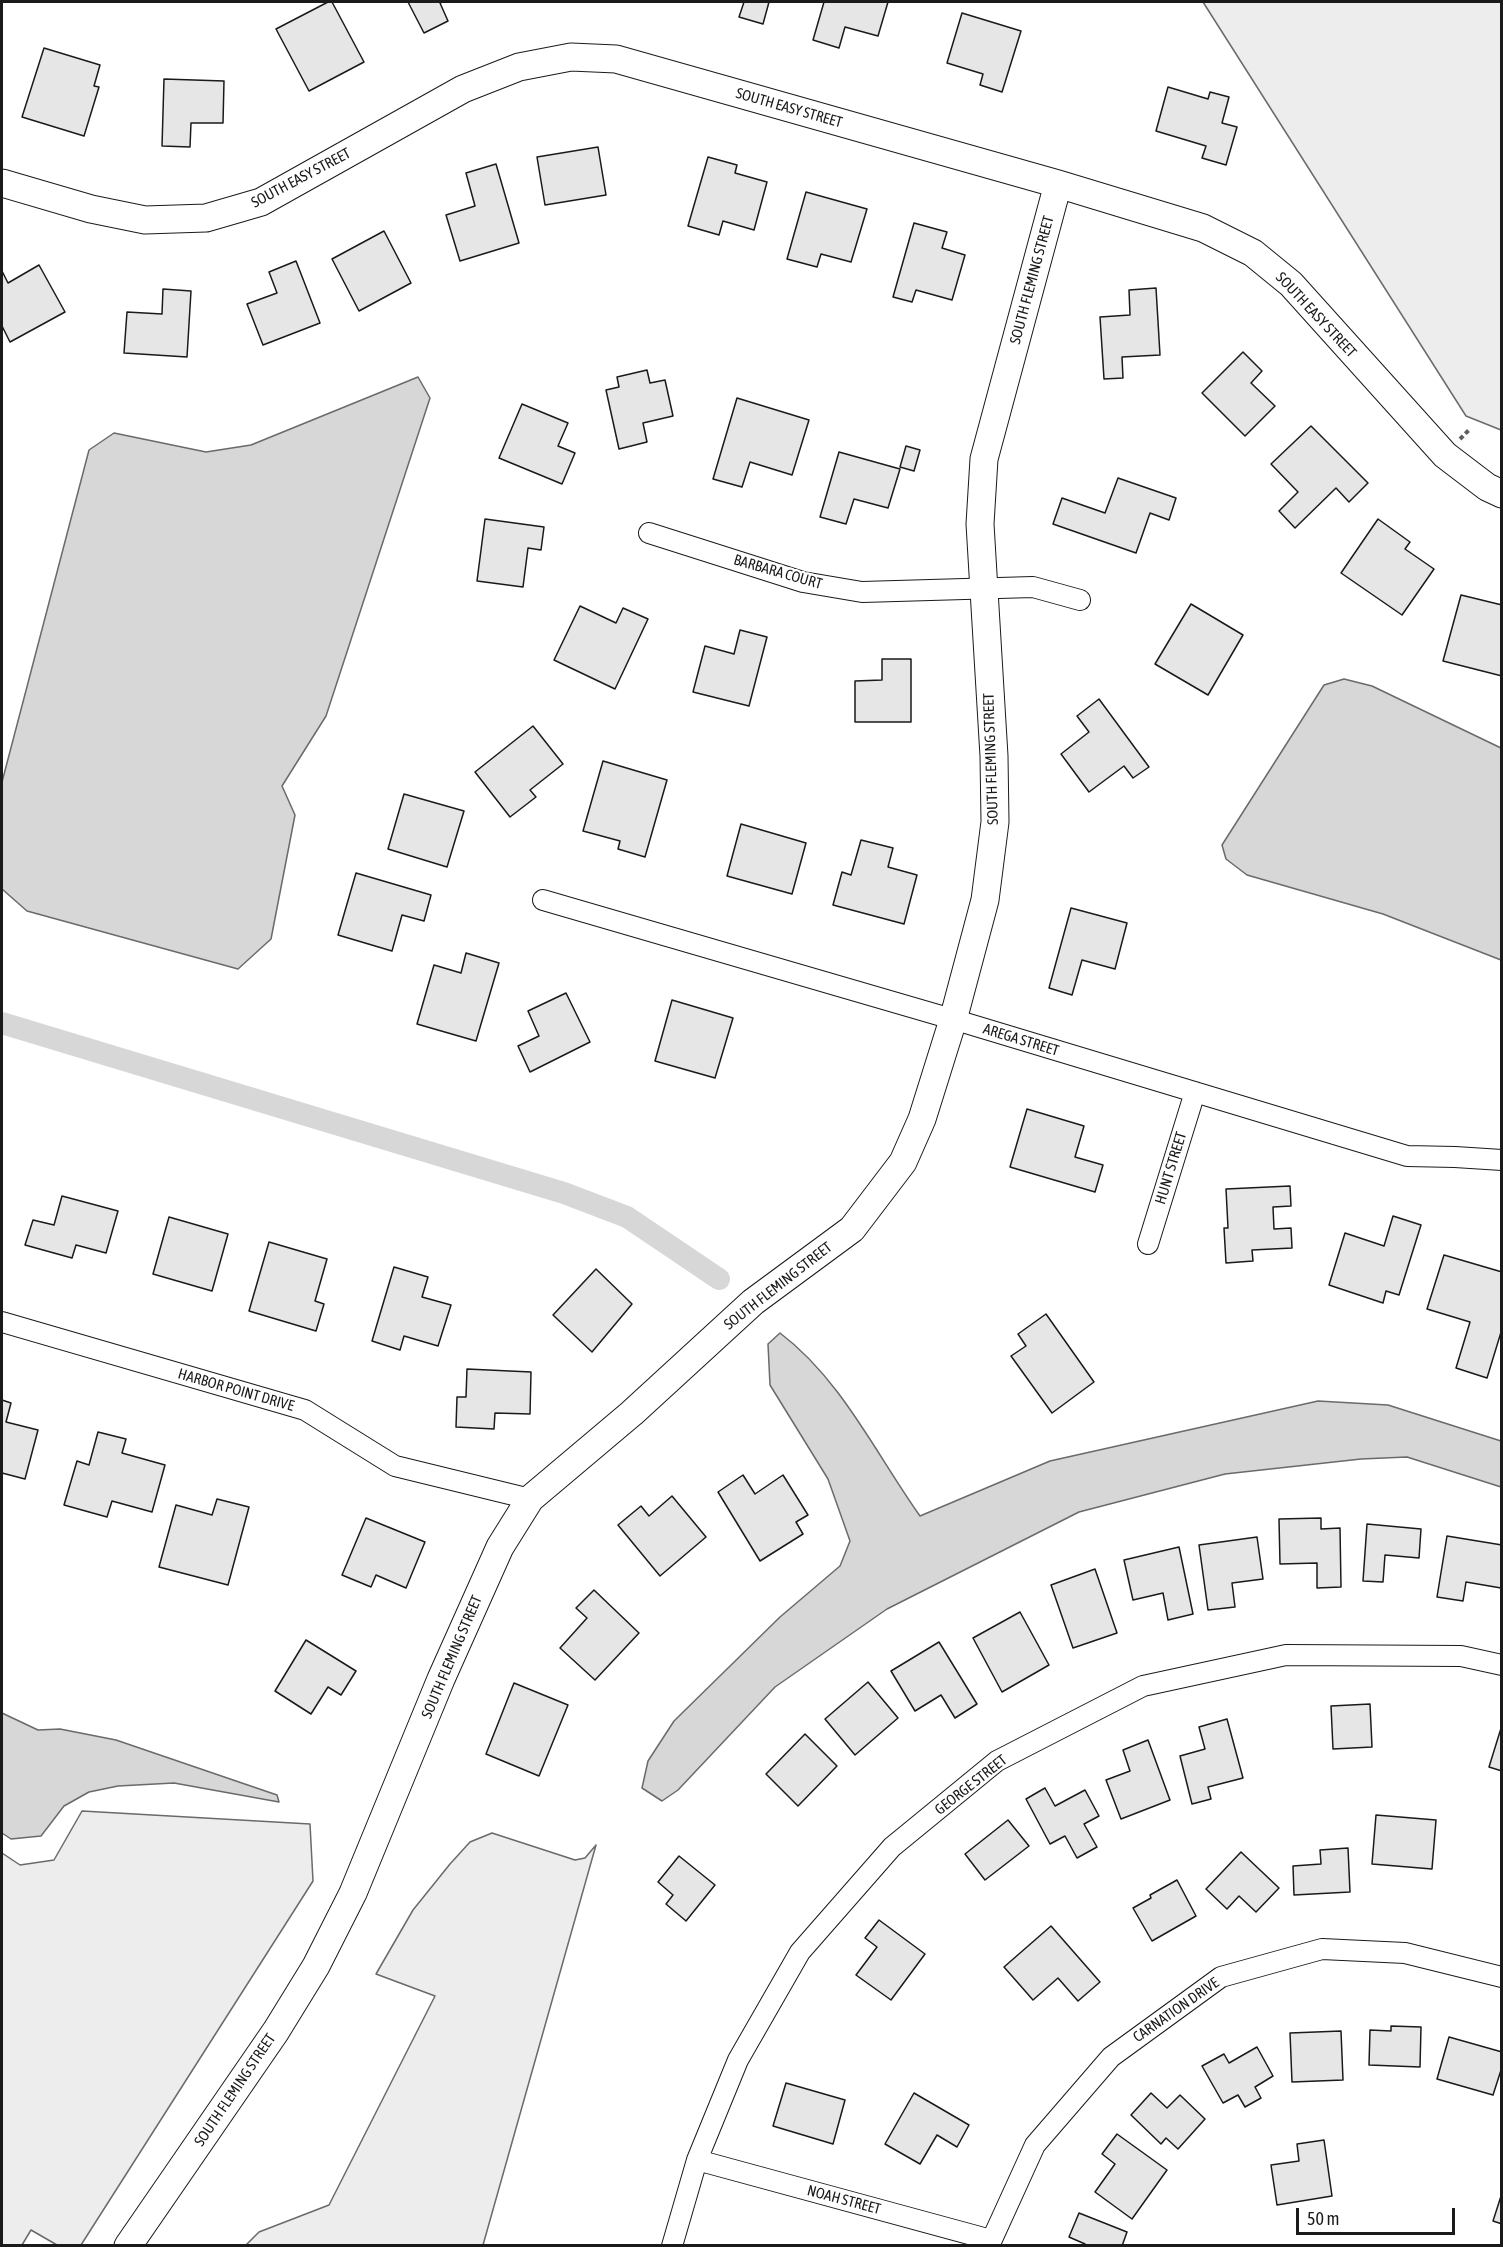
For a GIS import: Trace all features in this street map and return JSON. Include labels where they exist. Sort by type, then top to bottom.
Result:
[{"type":"street","name":"SOUTH EASY STREET","points":[[2,183],[91,209],[145,220],[206,218],[261,202],[464,89],[519,67],[571,57],[616,59],[1058,184],[1203,228],[1253,253],[1291,284],[1445,455],[1487,487],[1502,494]]},
{"type":"street","name":"SOUTH FLEMING STREET","points":[[128,2246],[276,2031],[316,1966],[353,1893],[441,1679],[500,1547],[530,1499],[632,1413],[753,1302],[852,1229],[903,1162],[922,1119],[953,1020],[985,900],[995,822],[994,756],[980,524],[984,459],[1058,184]]},
{"type":"street","name":"BARBARA COURT","points":[[649,532],[803,582],[842,589],[862,592],[1033,587],[1080,600]]},
{"type":"street","name":"AREGA STREET","points":[[543,900],[1407,1156],[1455,1156],[1502,1160]]},
{"type":"street","name":"HUNT STREET","points":[[1148,1244],[1195,1092]]},
{"type":"street","name":"HARBOR POINT DRIVE","points":[[2,1322],[305,1410],[395,1466],[530,1499]]},
{"type":"street","name":"GEORGE STREET","points":[[672,2246],[697,2160],[738,2060],[800,1952],[892,1847],[997,1761],[1143,1686],[1286,1655],[1461,1656],[1502,1665]]},
{"type":"street","name":"CARNATION DRIVE","points":[[990,2243],[1035,2145],[1111,2057],[1221,1977],[1322,1949],[1405,1953],[1502,1977]]},
{"type":"street","name":"NOAH STREET","points":[[697,2160],[990,2243]]},
{"type":"shaded area","points":[[1203,2],[1501,2],[1501,430],[1466,416]]},
{"type":"shaded area","points":[[418,377],[430,398],[326,716],[282,786],[295,815],[271,939],[238,969],[27,911],[2,889],[2,782],[89,450],[114,433],[206,452],[251,445]]},
{"type":"shaded area","points":[[1344,679],[1372,686],[1501,748],[1501,960],[1383,914],[1247,875],[1226,859],[1222,845],[1324,685]]},
{"type":"shaded area","points":[[780,1333],[802,1352],[840,1395],[920,1516],[1050,1461],[1318,1401],[1388,1405],[1501,1441],[1501,1487],[1407,1457],[1361,1459],[1225,1474],[1079,1512],[887,1609],[775,1687],[678,1790],[662,1801],[642,1788],[648,1761],[674,1721],[780,1617],[840,1566],[850,1541],[828,1479],[770,1385],[768,1344]]},
{"type":"shaded area","points":[[2,1713],[38,1730],[60,1729],[116,1740],[277,1795],[279,1802],[174,1783],[118,1786],[89,1792],[64,1806],[41,1836],[11,1839],[2,1833]]},
{"type":"shaded area","points":[[82,1811],[310,1824],[313,1881],[81,2245],[57,2245],[31,2230],[22,2245],[2,2245],[2,1853],[20,1865],[54,1860]]},
{"type":"shaded area","points":[[492,1833],[575,1860],[585,1858],[596,1845],[483,2245],[246,2245],[259,2232],[329,2205],[435,1996],[376,1974],[413,1910],[450,1864],[470,1842]]},
{"type":"building","points":[[332,2],[364,62],[309,91],[276,29]]},
{"type":"building","points":[[408,2],[442,2],[440,3],[448,21],[424,33]]},
{"type":"building","points":[[744,2],[769,2],[763,24],[739,17]]},
{"type":"building","points":[[824,2],[888,2],[878,36],[845,27],[839,48],[813,40]]},
{"type":"building","points":[[962,13],[1021,31],[1002,92],[980,85],[983,74],[947,63]]},
{"type":"building","points":[[44,48],[100,65],[94,86],[99,87],[84,136],[22,117]]},
{"type":"building","points":[[164,79],[224,81],[223,123],[191,123],[190,147],[162,146]]},
{"type":"building","points":[[1168,87],[1208,99],[1210,92],[1229,97],[1222,123],[1237,127],[1226,165],[1202,158],[1206,146],[1156,131]]},
{"type":"building","points":[[598,147],[606,195],[545,205],[537,157]]},
{"type":"building","points":[[708,157],[737,165],[735,173],[767,182],[754,230],[723,221],[719,235],[688,226]]},
{"type":"building","points":[[496,164],[519,243],[460,261],[446,215],[475,206],[466,173]]},
{"type":"building","points":[[806,192],[867,209],[851,262],[821,254],[817,267],[787,259]]},
{"type":"building","points":[[914,223],[947,232],[942,248],[965,255],[952,300],[916,290],[912,302],[893,297]]},
{"type":"building","points":[[384,231],[411,283],[359,311],[332,259]]},
{"type":"building","points":[[296,261],[320,323],[263,345],[247,304],[277,293],[269,272]]},
{"type":"building","points":[[39,265],[65,312],[10,342],[2,326],[2,271],[8,283]]},
{"type":"building","points":[[1156,288],[1160,355],[1122,357],[1123,378],[1104,379],[1100,317],[1130,315],[1129,290]]},
{"type":"building","points":[[163,289],[191,291],[187,357],[124,353],[127,312],[162,314]]},
{"type":"building","points":[[1243,352],[1262,371],[1251,383],[1275,406],[1245,436],[1202,393]]},
{"type":"building","points":[[647,370],[650,383],[665,380],[673,416],[643,423],[647,442],[619,449],[606,390],[619,387],[617,377]]},
{"type":"building","points":[[737,398],[809,420],[792,475],[750,462],[742,487],[713,479]]},
{"type":"building","points":[[522,404],[568,423],[558,446],[575,453],[562,484],[499,458]]},
{"type":"building","points":[[1311,426],[1368,483],[1349,502],[1336,488],[1295,528],[1279,511],[1298,492],[1271,464]]},
{"type":"building","points":[[906,446],[920,450],[914,471],[900,467]]},
{"type":"building","points":[[839,452],[900,469],[888,508],[854,499],[846,524],[820,517]]},
{"type":"building","points":[[1118,478],[1176,498],[1169,520],[1150,513],[1136,553],[1053,524],[1062,498],[1105,513]]},
{"type":"building","points":[[485,519],[544,527],[541,550],[528,548],[523,587],[477,581]]},
{"type":"building","points":[[1378,519],[1410,542],[1405,549],[1434,569],[1402,615],[1341,573]]},
{"type":"building","points":[[1461,595],[1502,605],[1502,676],[1443,661]]},
{"type":"building","points":[[1191,604],[1243,635],[1208,695],[1155,664]]},
{"type":"building","points":[[580,606],[616,623],[623,608],[648,619],[615,689],[554,660]]},
{"type":"building","points":[[740,630],[767,637],[749,706],[693,692],[705,646],[734,654]]},
{"type":"building","points":[[882,659],[911,659],[911,722],[855,722],[855,681],[882,680]]},
{"type":"building","points":[[1099,699],[1149,767],[1133,778],[1124,766],[1089,792],[1061,754],[1089,732],[1077,716]]},
{"type":"building","points":[[533,726],[563,764],[530,790],[536,797],[510,817],[475,772]]},
{"type":"building","points":[[603,761],[667,780],[645,857],[618,849],[620,841],[583,831]]},
{"type":"building","points":[[404,794],[464,811],[447,867],[388,849]]},
{"type":"building","points":[[741,824],[806,843],[792,894],[727,876]]},
{"type":"building","points":[[861,840],[893,848],[888,867],[917,875],[904,924],[833,905],[842,872],[851,875]]},
{"type":"building","points":[[356,873],[431,895],[424,921],[402,915],[392,951],[338,935]]},
{"type":"building","points":[[1071,908],[1127,923],[1115,969],[1082,960],[1072,995],[1049,988]]},
{"type":"building","points":[[466,953],[499,963],[476,1041],[417,1024],[434,965],[461,973]]},
{"type":"building","points":[[566,993],[590,1042],[530,1072],[518,1046],[539,1036],[528,1011]]},
{"type":"building","points":[[672,1000],[733,1018],[715,1078],[655,1061]]},
{"type":"building","points":[[1027,1109],[1084,1126],[1075,1157],[1103,1165],[1095,1192],[1010,1167]]},
{"type":"building","points":[[1290,1186],[1291,1206],[1273,1207],[1274,1229],[1291,1228],[1292,1248],[1252,1250],[1253,1261],[1226,1263],[1224,1228],[1228,1228],[1226,1189]]},
{"type":"building","points":[[62,1196],[118,1211],[106,1253],[76,1245],[72,1258],[25,1245],[33,1220],[54,1225]]},
{"type":"building","points":[[1393,1216],[1421,1225],[1399,1295],[1386,1291],[1383,1303],[1329,1285],[1345,1233],[1384,1246]]},
{"type":"building","points":[[169,1217],[228,1234],[212,1291],[153,1274]]},
{"type":"building","points":[[269,1242],[327,1259],[315,1301],[324,1304],[316,1331],[249,1311]]},
{"type":"building","points":[[1444,1255],[1502,1272],[1502,1329],[1487,1378],[1456,1368],[1470,1322],[1427,1309]]},
{"type":"building","points":[[394,1267],[428,1277],[422,1297],[451,1305],[438,1346],[404,1336],[400,1350],[372,1341]]},
{"type":"building","points":[[596,1269],[632,1304],[592,1352],[553,1315]]},
{"type":"building","points":[[1046,1314],[1094,1382],[1052,1413],[1011,1356],[1026,1346],[1018,1334]]},
{"type":"building","points":[[467,1369],[531,1372],[530,1414],[495,1413],[494,1429],[456,1427],[457,1397],[466,1397]]},
{"type":"building","points":[[2,1400],[11,1403],[6,1422],[38,1430],[25,1479],[2,1473]]},
{"type":"building","points":[[98,1432],[126,1439],[122,1453],[165,1465],[152,1512],[112,1501],[107,1517],[64,1505],[77,1461],[89,1465]]},
{"type":"building","points":[[743,1475],[755,1494],[783,1475],[808,1515],[796,1522],[803,1534],[760,1561],[718,1492]]},
{"type":"building","points":[[672,1496],[706,1537],[660,1576],[618,1525],[641,1506],[649,1516]]},
{"type":"building","points":[[217,1499],[249,1507],[228,1585],[159,1567],[176,1505],[212,1515]]},
{"type":"building","points":[[366,1518],[425,1542],[406,1588],[376,1575],[371,1587],[342,1575]]},
{"type":"building","points":[[1321,1518],[1321,1529],[1340,1528],[1341,1587],[1317,1588],[1317,1563],[1280,1564],[1279,1519]]},
{"type":"building","points":[[1367,1524],[1421,1529],[1419,1558],[1385,1555],[1383,1582],[1363,1581]]},
{"type":"building","points":[[1447,1536],[1502,1545],[1501,1588],[1466,1582],[1463,1601],[1437,1597]]},
{"type":"building","points":[[1257,1537],[1263,1579],[1232,1583],[1235,1607],[1208,1610],[1199,1545]]},
{"type":"building","points":[[1179,1547],[1193,1614],[1168,1620],[1163,1593],[1133,1600],[1124,1560]]},
{"type":"building","points":[[1095,1569],[1117,1633],[1073,1648],[1051,1585]]},
{"type":"building","points":[[594,1590],[639,1633],[595,1680],[560,1648],[587,1618],[576,1608]]},
{"type":"building","points":[[1020,1612],[1049,1665],[1002,1692],[973,1638]]},
{"type":"building","points":[[306,1640],[356,1671],[341,1695],[328,1687],[311,1714],[275,1691]]},
{"type":"building","points":[[939,1642],[977,1704],[955,1718],[941,1695],[915,1711],[891,1671]]},
{"type":"building","points":[[868,1682],[898,1718],[855,1755],[825,1719]]},
{"type":"building","points":[[514,1683],[568,1705],[539,1776],[486,1754]]},
{"type":"building","points":[[1370,1704],[1372,1747],[1333,1749],[1331,1706]]},
{"type":"building","points":[[1227,1719],[1243,1778],[1208,1787],[1211,1799],[1192,1804],[1180,1756],[1205,1749],[1199,1727]]},
{"type":"building","points":[[1502,1725],[1502,1771],[1489,1767]]},
{"type":"building","points":[[805,1734],[837,1766],[798,1806],[766,1774]]},
{"type":"building","points":[[1148,1740],[1170,1800],[1121,1819],[1106,1780],[1130,1771],[1123,1750]]},
{"type":"building","points":[[1045,1788],[1055,1806],[1085,1790],[1099,1816],[1084,1824],[1097,1847],[1077,1858],[1065,1836],[1050,1844],[1026,1799]]},
{"type":"building","points":[[1376,1815],[1436,1820],[1432,1869],[1372,1864]]},
{"type":"building","points":[[1008,1820],[1029,1846],[985,1880],[965,1854]]},
{"type":"building","points":[[1348,1848],[1350,1892],[1294,1895],[1293,1866],[1321,1864],[1320,1850]]},
{"type":"building","points":[[1241,1852],[1279,1888],[1256,1912],[1239,1896],[1227,1909],[1206,1889]]},
{"type":"building","points":[[679,1856],[715,1885],[686,1921],[666,1904],[673,1895],[658,1882]]},
{"type":"building","points":[[1177,1880],[1196,1916],[1152,1941],[1133,1908],[1151,1898],[1150,1895]]},
{"type":"building","points":[[879,1920],[925,1954],[891,2000],[856,1975],[877,1947],[865,1938]]},
{"type":"building","points":[[1051,1926],[1100,1982],[1078,2001],[1058,1978],[1033,2000],[1004,1967]]},
{"type":"building","points":[[1391,2026],[1421,2027],[1420,2067],[1369,2065],[1370,2030],[1391,2031]]},
{"type":"building","points":[[1341,2031],[1343,2080],[1292,2082],[1290,2033]]},
{"type":"building","points":[[1449,2037],[1502,2052],[1502,2067],[1493,2095],[1437,2079]]},
{"type":"building","points":[[1257,2047],[1273,2076],[1255,2087],[1261,2098],[1245,2107],[1238,2095],[1223,2103],[1202,2066],[1224,2054],[1229,2063]]},
{"type":"building","points":[[786,2083],[845,2100],[833,2144],[773,2126]]},
{"type":"building","points":[[914,2093],[969,2125],[957,2147],[937,2135],[920,2164],[885,2144]]},
{"type":"building","points":[[1151,2093],[1167,2108],[1180,2095],[1205,2119],[1178,2149],[1166,2138],[1161,2144],[1131,2115]]},
{"type":"building","points":[[1117,2134],[1167,2170],[1132,2219],[1095,2192],[1115,2164],[1102,2154]]},
{"type":"building","points":[[1324,2140],[1332,2196],[1277,2205],[1271,2165],[1299,2161],[1297,2144]]},
{"type":"building","points":[[1502,2193],[1502,2224],[1493,2221]]},
{"type":"building","points":[[1079,2213],[1127,2232],[1122,2246],[1084,2246],[1085,2244],[1069,2237]]},
{"type":"waterway","points":[[2,1023],[564,1193],[627,1217],[719,1279]]}]
